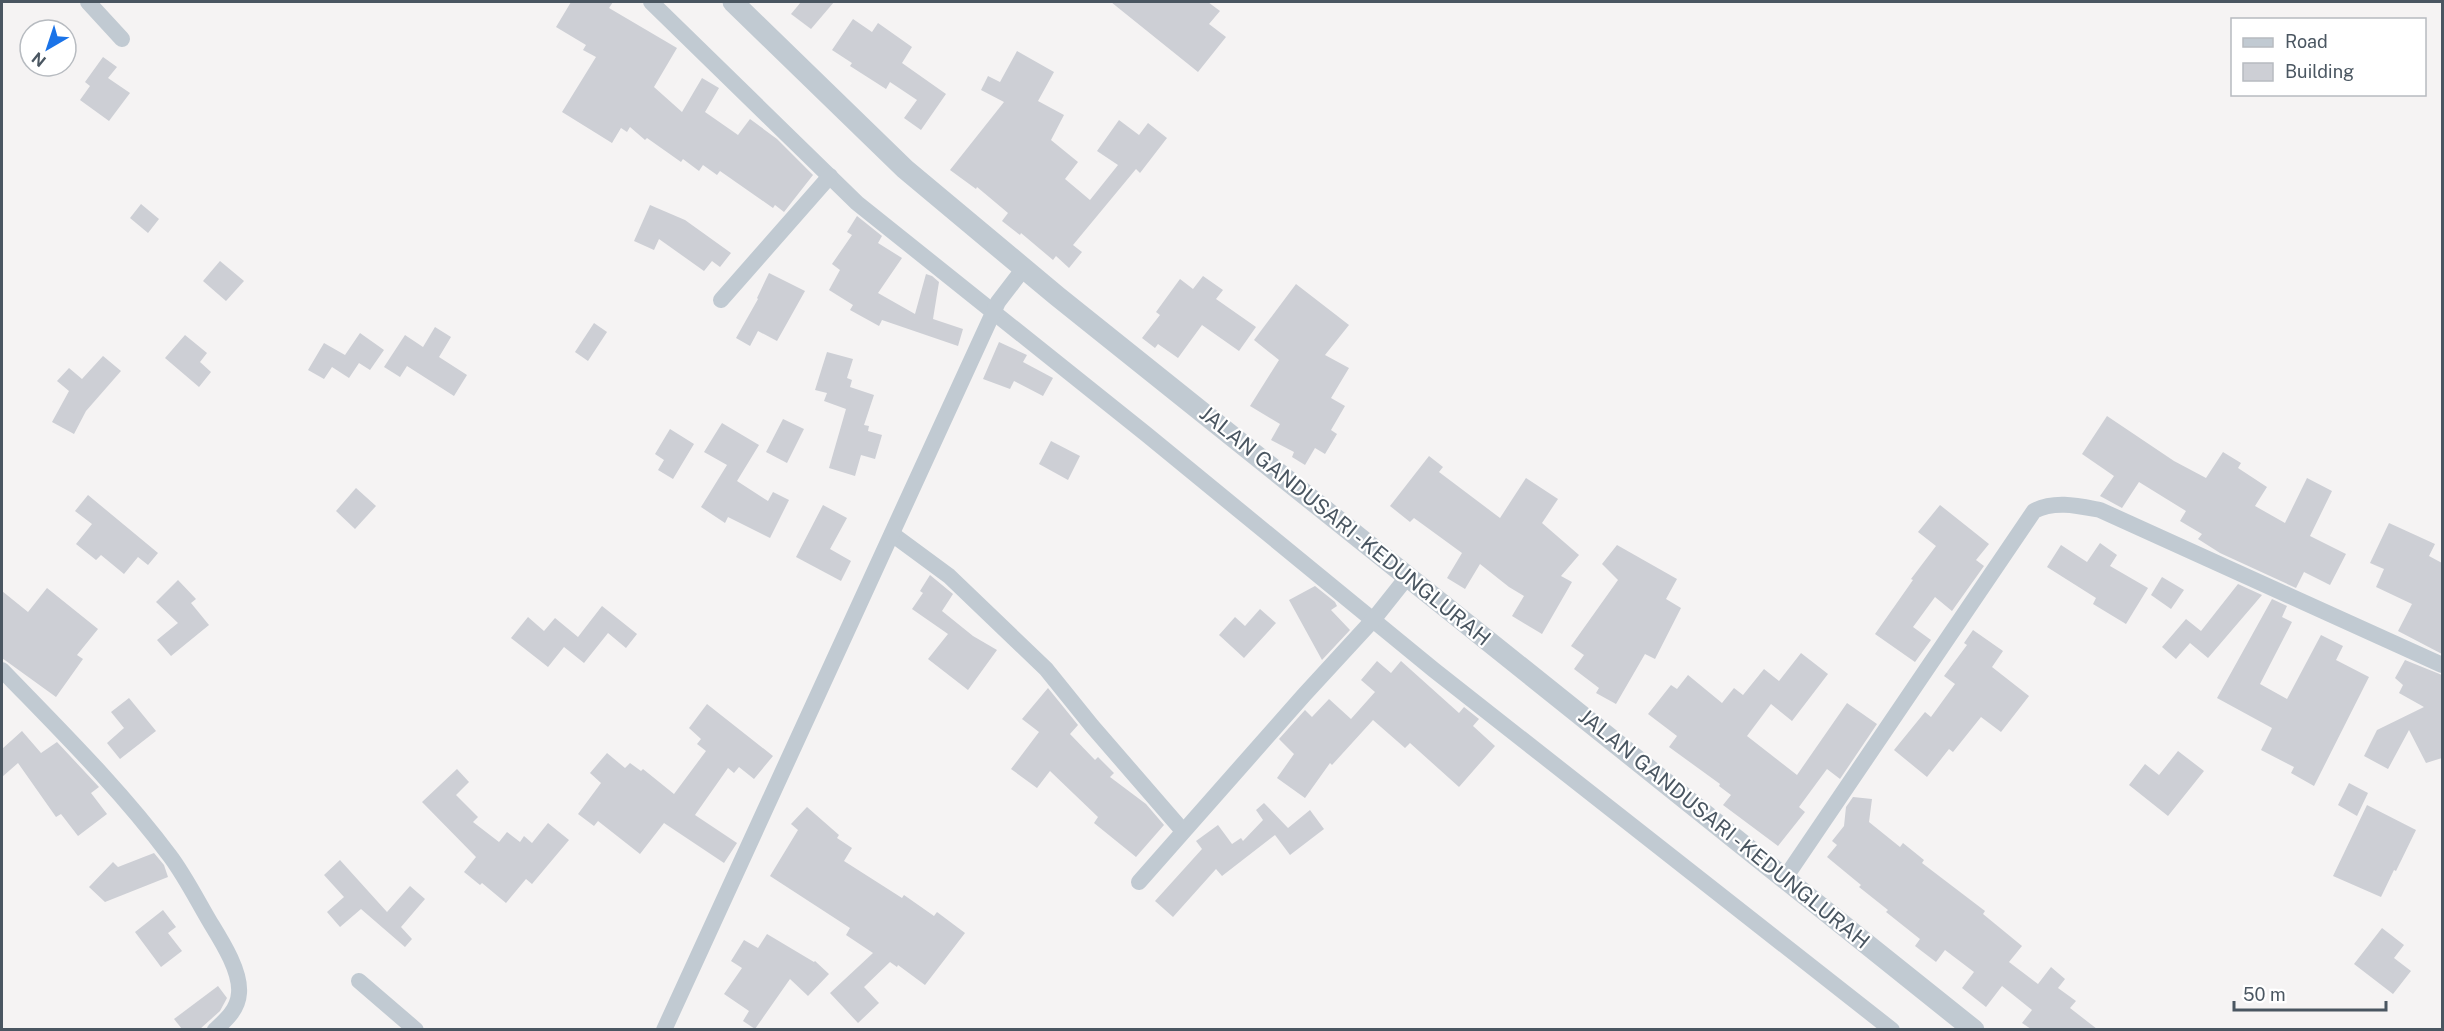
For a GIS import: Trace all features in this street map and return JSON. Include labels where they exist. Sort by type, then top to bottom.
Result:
[{"type":"street","points":[[88,2],[122,39]]},
{"type":"street","points":[[651,2],[857,203],[996,307],[1376,617],[1434,670],[1892,1029]]},
{"type":"street","name":"JALAN GANDUSARI - KEDUNGLURAH","points":[[733,2],[1018,276],[1402,584],[1785,878],[1974,1029]]},
{"type":"street","points":[[721,300],[830,176]]},
{"type":"street","points":[[664,1029],[996,307],[1018,276]]},
{"type":"street","points":[[1785,878],[2034,511],[2043,506],[2063,505],[2100,510],[2442,666]]},
{"type":"street","points":[[892,534],[949,576],[1046,669],[1183,831]]},
{"type":"street","points":[[1139,882],[1376,617],[1402,584]]},
{"type":"street","points":[[2,670],[88,758],[170,857],[224,945],[239,980],[240,992],[229,1018],[215,1029]]},
{"type":"street","points":[[359,981],[416,1029]]},
{"type":"building","points":[[571,2],[613,2],[609,8],[677,48],[654,87],[682,112],[702,78],[719,88],[705,112],[738,135],[750,119],[777,139],[813,175],[784,212],[775,205],[773,208],[720,171],[717,175],[703,165],[699,171],[683,159],[681,162],[647,138],[645,140],[630,127],[627,132],[621,128],[612,143],[562,112],[596,57],[583,50],[586,45],[556,27]]},
{"type":"building","points":[[801,2],[834,2],[811,29],[791,14]]},
{"type":"building","points":[[1111,2],[1208,2],[1220,11],[1209,24],[1226,37],[1198,72]]},
{"type":"building","points":[[853,19],[872,32],[878,23],[912,47],[902,63],[946,94],[921,130],[904,118],[917,100],[890,82],[886,89],[850,66],[852,63],[832,50]]},
{"type":"building","points":[[1017,51],[1054,72],[1038,101],[1064,115],[1051,140],[1078,162],[1065,179],[1090,200],[1118,165],[1097,151],[1119,120],[1139,135],[1148,123],[1167,138],[1140,173],[1136,169],[1073,245],[1082,252],[1069,268],[1056,256],[1053,260],[1021,233],[1020,235],[1002,221],[1008,213],[977,187],[976,189],[950,170],[1004,102],[981,90],[988,76],[1000,82]]},
{"type":"building","points":[[103,57],[117,67],[108,78],[130,93],[109,121],[80,100],[90,86],[85,82]]},
{"type":"building","points":[[141,204],[159,219],[148,233],[130,218]]},
{"type":"building","points":[[650,205],[685,220],[731,253],[720,267],[712,261],[704,271],[659,239],[654,250],[634,241]]},
{"type":"building","points":[[857,216],[882,236],[878,243],[902,258],[878,293],[915,314],[926,274],[932,276],[939,282],[933,319],[963,329],[958,346],[882,320],[879,326],[850,310],[853,305],[829,290],[840,270],[832,264],[852,235],[847,232]]},
{"type":"building","points":[[220,261],[244,281],[226,301],[203,281]]},
{"type":"building","points":[[769,273],[805,291],[777,341],[758,331],[750,346],[736,338],[758,299]]},
{"type":"building","points":[[1203,276],[1223,290],[1216,299],[1256,327],[1239,351],[1202,325],[1178,358],[1158,344],[1155,348],[1142,338],[1160,315],[1156,312],[1180,279],[1193,289]]},
{"type":"building","points":[[1296,284],[1349,325],[1325,355],[1349,368],[1331,398],[1345,406],[1331,430],[1337,434],[1325,454],[1315,448],[1305,465],[1292,457],[1294,452],[1271,440],[1280,424],[1250,406],[1279,360],[1254,340]]},
{"type":"building","points":[[594,323],[607,332],[588,361],[575,352]]},
{"type":"building","points":[[435,327],[451,337],[439,357],[467,375],[454,396],[407,366],[400,377],[384,367],[405,335],[423,347]]},
{"type":"building","points":[[360,333],[384,350],[370,370],[359,363],[349,378],[332,367],[324,379],[308,370],[324,343],[345,355]]},
{"type":"building","points":[[185,335],[207,353],[200,362],[211,372],[199,387],[165,358]]},
{"type":"building","points":[[999,342],[1027,355],[1023,362],[1053,378],[1043,396],[1014,381],[1010,389],[983,379]]},
{"type":"building","points":[[827,352],[853,359],[847,378],[852,380],[850,387],[874,395],[864,425],[869,426],[868,431],[882,435],[875,459],[861,455],[855,476],[829,468],[846,409],[824,401],[827,393],[815,390]]},
{"type":"building","points":[[103,356],[121,371],[86,411],[74,434],[52,422],[69,391],[57,381],[69,368],[82,379]]},
{"type":"building","points":[[2107,416],[2174,461],[2206,478],[2223,452],[2241,463],[2238,468],[2267,487],[2255,506],[2285,523],[2307,478],[2332,491],[2310,536],[2346,554],[2330,585],[2304,572],[2296,588],[2220,553],[2198,539],[2202,534],[2180,521],[2186,511],[2139,482],[2122,508],[2100,496],[2114,476],[2082,454]]},
{"type":"building","points":[[783,419],[804,429],[787,463],[766,452]]},
{"type":"building","points":[[722,423],[759,445],[737,481],[768,501],[773,492],[789,500],[770,538],[728,517],[725,523],[701,507],[727,465],[704,452]]},
{"type":"building","points":[[670,429],[694,444],[673,479],[658,470],[664,460],[655,454]]},
{"type":"building","points":[[1051,441],[1080,456],[1068,480],[1039,464]]},
{"type":"building","points":[[1429,456],[1443,467],[1439,472],[1500,518],[1526,478],[1558,499],[1542,523],[1579,555],[1561,576],[1572,582],[1542,634],[1512,616],[1524,596],[1480,564],[1465,589],[1447,578],[1462,553],[1414,518],[1410,522],[1390,506]]},
{"type":"building","points":[[356,488],[376,506],[355,529],[336,511]]},
{"type":"building","points":[[88,495],[158,553],[148,565],[138,557],[124,574],[101,555],[96,560],[76,544],[92,524],[75,511]]},
{"type":"building","points":[[823,505],[847,518],[830,549],[851,561],[841,581],[796,557]]},
{"type":"building","points":[[1940,505],[1989,544],[1976,560],[1984,566],[1952,611],[1935,597],[1913,627],[1931,640],[1915,662],[1875,634],[1936,546],[1918,532]]},
{"type":"building","points":[[2389,523],[2435,544],[2429,556],[2442,563],[2442,654],[2398,631],[2412,604],[2376,587],[2384,569],[2370,563]]},
{"type":"building","points":[[2100,543],[2117,555],[2110,566],[2148,588],[2126,624],[2093,604],[2096,598],[2047,567],[2061,545],[2087,562]]},
{"type":"building","points":[[1617,545],[1677,579],[1666,599],[1681,608],[1655,659],[1645,654],[1616,704],[1596,693],[1599,688],[1574,669],[1584,655],[1571,646],[1618,580],[1602,564]]},
{"type":"building","points":[[930,575],[953,594],[942,611],[973,636],[997,650],[968,690],[928,659],[948,634],[912,609],[923,593],[920,591]]},
{"type":"building","points":[[2162,577],[2184,590],[2171,609],[2151,595]]},
{"type":"building","points":[[178,580],[196,599],[191,603],[209,625],[171,656],[157,640],[178,623],[156,602]]},
{"type":"building","points":[[2238,584],[2262,595],[2208,658],[2190,643],[2176,659],[2162,647],[2186,619],[2201,631]]},
{"type":"building","points":[[1315,586],[1335,602],[1337,606],[1331,610],[1350,630],[1322,660],[1289,600]]},
{"type":"building","points":[[47,588],[98,629],[77,655],[83,659],[56,697],[2,658],[2,591],[28,612]]},
{"type":"building","points":[[2272,599],[2287,606],[2282,617],[2292,622],[2260,684],[2287,699],[2321,635],[2343,646],[2336,660],[2369,677],[2314,786],[2291,773],[2294,767],[2261,750],[2272,728],[2217,698]]},
{"type":"building","points":[[602,606],[637,634],[626,648],[608,633],[584,663],[564,647],[548,667],[511,638],[528,617],[544,631],[555,618],[578,637]]},
{"type":"building","points":[[1260,609],[1276,623],[1244,658],[1219,635],[1235,617],[1245,626]]},
{"type":"building","points":[[1973,630],[2003,651],[1992,667],[2029,696],[2001,732],[1981,717],[1953,752],[1949,749],[1927,777],[1894,750],[1925,712],[1931,717],[1955,684],[1944,676],[1967,645],[1964,643]]},
{"type":"building","points":[[1801,653],[1828,674],[1792,721],[1771,704],[1747,736],[1797,775],[1847,703],[1877,724],[1840,779],[1827,769],[1799,807],[1805,812],[1778,846],[1723,805],[1731,795],[1719,786],[1720,784],[1669,747],[1677,736],[1648,714],[1671,685],[1677,689],[1688,675],[1722,703],[1734,688],[1743,695],[1764,669],[1779,681]]},
{"type":"building","points":[[2405,660],[2442,675],[2442,758],[2426,763],[2409,730],[2388,769],[2364,756],[2377,730],[2424,707],[2399,693],[2403,685],[2395,678]]},
{"type":"building","points":[[1377,661],[1391,673],[1401,661],[1459,713],[1464,707],[1479,719],[1473,726],[1495,746],[1459,787],[1410,743],[1405,748],[1373,720],[1332,765],[1330,763],[1305,798],[1277,778],[1294,754],[1279,739],[1305,710],[1312,717],[1329,699],[1351,719],[1375,692],[1361,680]]},
{"type":"building","points":[[1048,688],[1078,725],[1070,734],[1095,760],[1098,757],[1114,773],[1110,777],[1146,804],[1164,825],[1136,857],[1094,823],[1098,817],[1050,771],[1037,788],[1011,769],[1039,732],[1022,719]]},
{"type":"building","points":[[129,698],[156,731],[120,759],[107,743],[124,728],[111,712]]},
{"type":"building","points":[[707,704],[773,756],[754,779],[739,767],[734,773],[728,768],[695,815],[737,843],[724,863],[664,823],[640,854],[598,821],[594,826],[578,814],[601,783],[590,773],[607,753],[625,768],[630,763],[641,771],[643,769],[674,794],[706,751],[697,744],[701,739],[689,728]]},
{"type":"building","points":[[22,731],[41,753],[57,742],[99,787],[91,793],[107,814],[78,836],[61,814],[56,817],[18,763],[2,777],[2,749]]},
{"type":"building","points":[[2178,751],[2204,771],[2168,816],[2129,785],[2145,764],[2159,775]]},
{"type":"building","points":[[457,769],[469,782],[456,795],[478,817],[473,822],[499,842],[507,832],[520,842],[524,836],[532,843],[548,823],[569,840],[532,884],[526,879],[506,903],[482,883],[480,885],[464,872],[476,857],[422,802]]},
{"type":"building","points":[[2349,783],[2368,793],[2357,816],[2338,805]]},
{"type":"building","points":[[1853,797],[1872,799],[1869,822],[1900,847],[1903,843],[1924,860],[1922,863],[1985,911],[1983,914],[2022,946],[2009,962],[2038,984],[2051,967],[2065,979],[2058,988],[2076,1001],[2070,1008],[2097,1029],[2031,1029],[2022,1023],[2032,1010],[2002,986],[1986,1007],[1962,988],[1974,972],[1945,950],[1936,962],[1915,946],[1920,939],[1886,912],[1888,910],[1827,857],[1837,845],[1832,841],[1844,826],[1846,807]]},
{"type":"building","points":[[1264,803],[1288,828],[1310,810],[1324,829],[1290,855],[1275,835],[1222,876],[1216,869],[1173,917],[1155,901],[1202,849],[1196,841],[1218,825],[1232,844],[1241,838],[1243,841],[1263,820],[1256,810]]},
{"type":"building","points":[[2367,805],[2416,830],[2381,897],[2333,876]]},
{"type":"building","points":[[807,807],[839,835],[837,838],[852,848],[844,861],[902,898],[904,895],[934,916],[937,912],[965,933],[925,985],[898,965],[897,967],[890,962],[864,987],[879,1003],[858,1023],[830,993],[873,953],[846,935],[850,928],[770,876],[798,830],[791,824]]},
{"type":"building","points":[[154,853],[164,865],[168,877],[105,902],[89,887],[113,862],[118,867]]},
{"type":"building","points":[[340,860],[387,912],[410,886],[425,899],[401,927],[412,939],[405,947],[361,909],[340,927],[327,912],[344,897],[324,875]]},
{"type":"building","points":[[163,910],[176,927],[168,933],[182,951],[161,967],[135,932]]},
{"type":"building","points":[[2382,928],[2404,945],[2394,958],[2411,971],[2393,994],[2354,964]]},
{"type":"building","points":[[767,934],[815,961],[829,974],[808,996],[790,979],[755,1029],[743,1021],[749,1011],[724,994],[742,968],[731,961],[744,940],[758,948]]},
{"type":"building","points":[[218,986],[227,998],[220,1011],[200,1029],[182,1029],[174,1019]]}]
